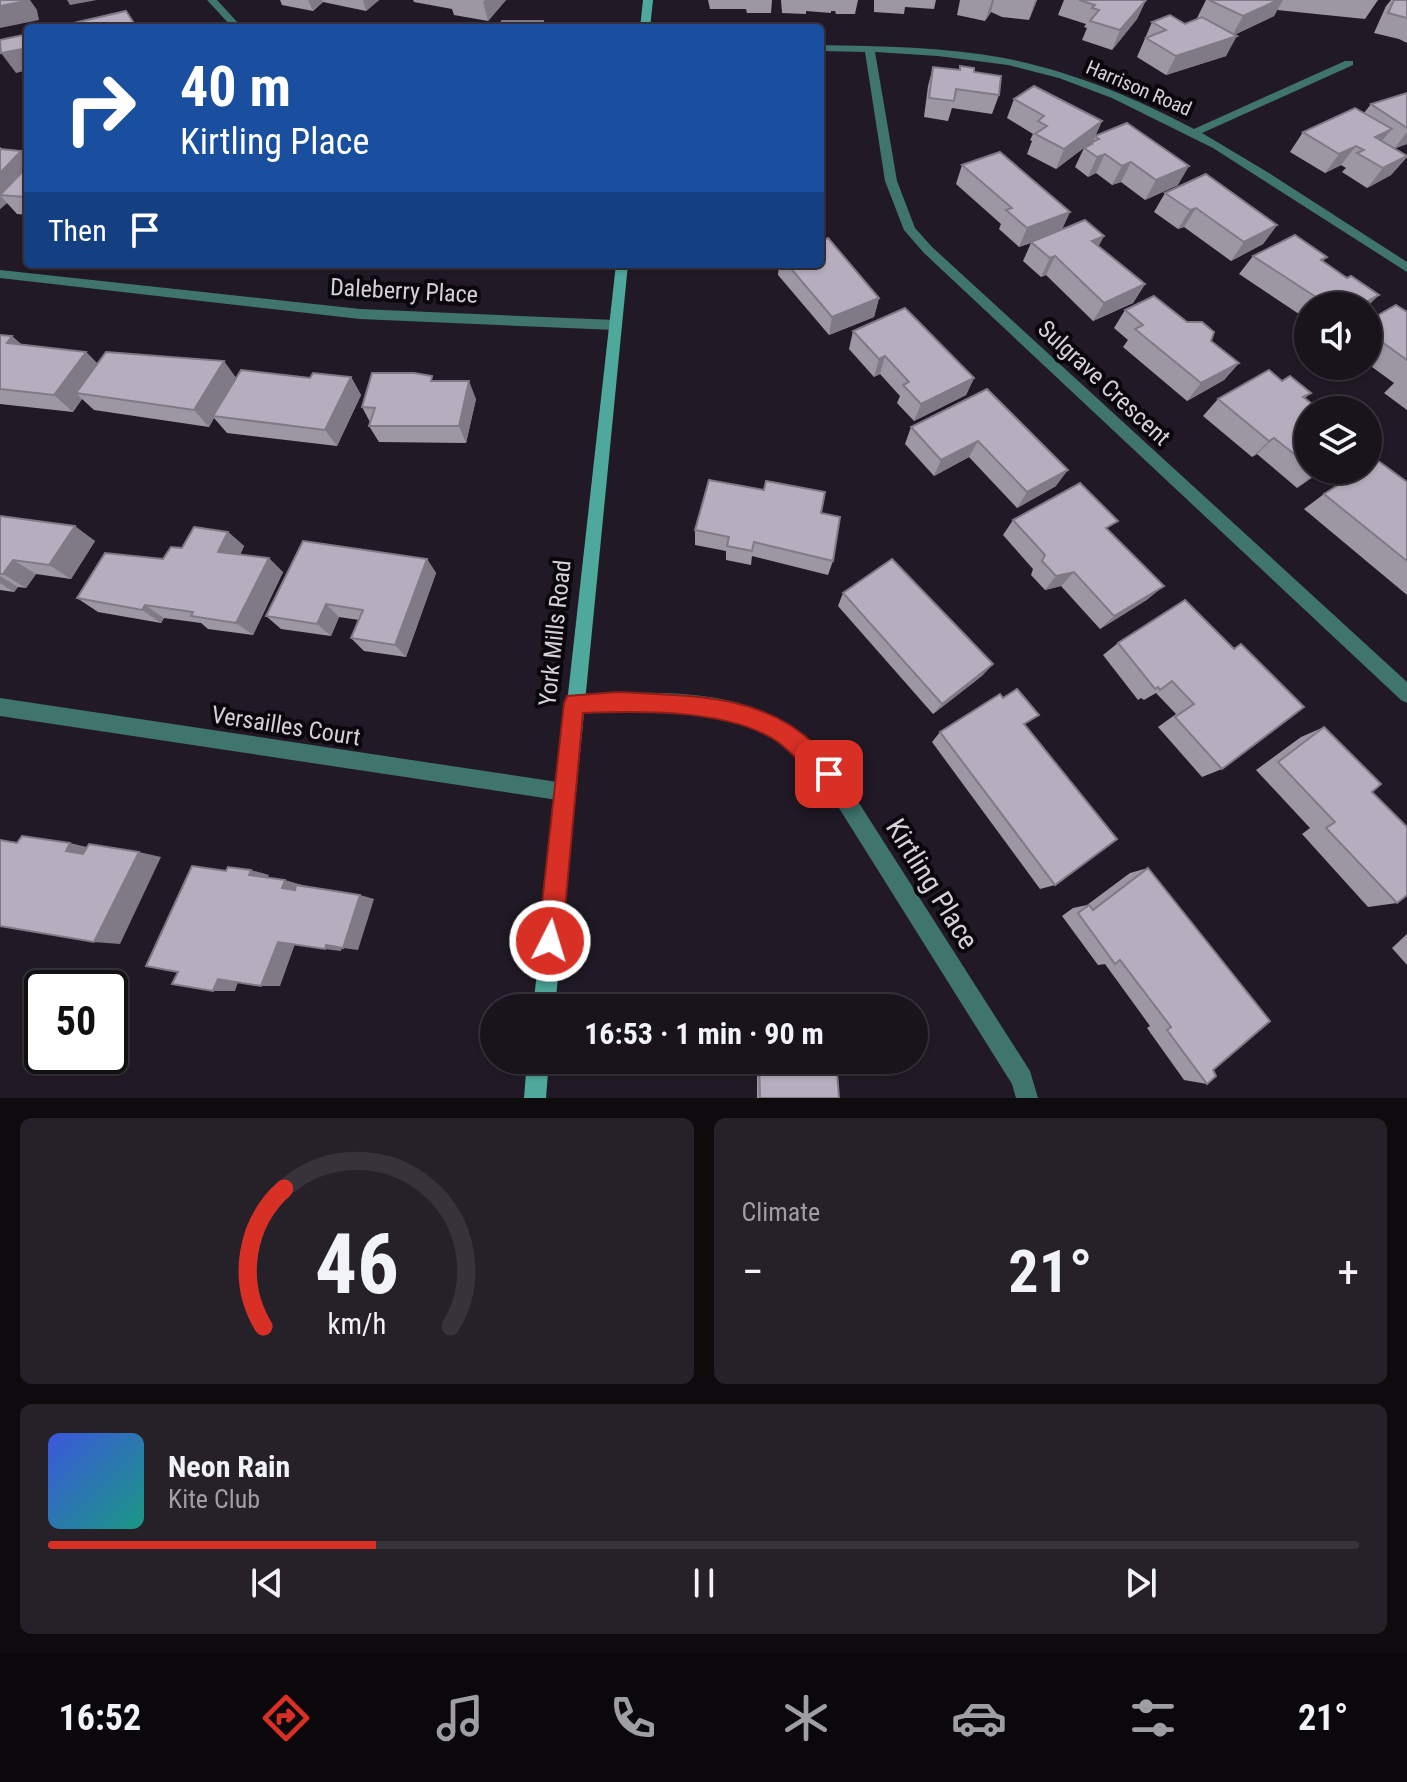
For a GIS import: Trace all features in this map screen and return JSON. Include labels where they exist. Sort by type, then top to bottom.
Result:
[{"type":"main road","points":[[645,24],[648,0]]},
{"type":"main road","name":"York Mills Road","points":[[545,994],[564,792],[622,268]]},
{"type":"main road","points":[[535,1098],[537,1074]]},
{"type":"street","points":[[212,0],[234,24]]},
{"type":"street","name":"Harrison Road","points":[[824,48],[963,55],[1037,69],[1124,98],[1196,132],[1407,268]]},
{"type":"street","name":"Sulgrave Crescent","points":[[870,49],[891,181],[910,230],[1407,694]]},
{"type":"street","points":[[1196,132],[1349,63]]},
{"type":"street","name":"Daleberry Place","points":[[0,274],[360,314],[615,325]]},
{"type":"street","name":"Kirtling Place","points":[[574,703],[618,702],[717,708],[755,717],[796,740],[829,774],[1022,1079],[1027,1098]]},
{"type":"street","name":"Versailles Court","points":[[0,707],[564,792]]},
{"type":"building","points":[[0,0],[26,0],[26,1],[0,6]]},
{"type":"building","points":[[1079,0],[1146,0],[1120,30],[1090,21],[1099,10],[1092,8],[1095,5]]},
{"type":"building","points":[[1209,0],[1278,0],[1243,16]]},
{"type":"building","points":[[1394,0],[1407,0],[1407,18],[1388,13]]},
{"type":"building","points":[[126,11],[134,24],[69,24]]},
{"type":"building","points":[[1170,15],[1185,24],[1202,17],[1237,36],[1176,56],[1146,38],[1166,30],[1152,22]]},
{"type":"building","points":[[502,21],[543,21],[542,24],[501,24]]},
{"type":"building","points":[[24,35],[24,49],[1,53],[0,40]]},
{"type":"building","points":[[960,66],[974,68],[974,72],[1001,76],[999,95],[956,89],[954,101],[929,98],[933,67],[960,70]]},
{"type":"building","points":[[1034,86],[1102,121],[1064,149],[1035,134],[1047,126],[1038,121],[1044,116],[1014,99]]},
{"type":"building","points":[[1407,93],[1407,128],[1371,104]]},
{"type":"building","points":[[1355,108],[1392,129],[1375,137],[1407,156],[1383,168],[1357,153],[1364,150],[1356,146],[1339,154],[1303,132]]},
{"type":"building","points":[[1127,123],[1189,166],[1156,180],[1131,162],[1122,166],[1105,154],[1097,157],[1084,148],[1099,139],[1095,136]]},
{"type":"building","points":[[0,149],[21,151],[0,173]]},
{"type":"building","points":[[1000,152],[1070,212],[1027,228],[1006,210],[1012,208],[962,165]]},
{"type":"building","points":[[24,170],[24,197],[0,195]]},
{"type":"building","points":[[1206,174],[1277,225],[1244,242],[1196,208],[1190,210],[1165,193]]},
{"type":"building","points":[[1085,220],[1104,236],[1092,241],[1145,284],[1104,303],[1055,256],[1050,258],[1031,242]]},
{"type":"building","points":[[1295,235],[1327,257],[1321,260],[1375,292],[1308,292],[1253,256]]},
{"type":"building","points":[[828,238],[879,298],[832,317],[790,268],[824,268],[824,240]]},
{"type":"building","points":[[1154,296],[1187,322],[1202,322],[1214,332],[1211,341],[1239,363],[1201,383],[1135,329],[1143,325],[1125,310]]},
{"type":"building","points":[[1396,305],[1407,312],[1407,360],[1382,342],[1382,313]]},
{"type":"building","points":[[905,308],[974,378],[921,404],[903,385],[909,382],[885,356],[879,359],[853,331]]},
{"type":"building","points":[[0,335],[12,336],[7,343],[86,352],[54,395],[0,389]]},
{"type":"building","points":[[106,352],[224,361],[194,410],[76,393]]},
{"type":"building","points":[[241,370],[310,378],[313,373],[351,377],[325,430],[213,416]]},
{"type":"building","points":[[1269,370],[1282,381],[1290,376],[1311,393],[1294,396],[1294,454],[1274,438],[1269,441],[1218,399]]},
{"type":"building","points":[[372,373],[414,373],[432,376],[431,381],[469,381],[459,426],[369,426],[375,408],[362,407]]},
{"type":"building","points":[[987,389],[1068,470],[1027,492],[978,441],[941,460],[911,427]]},
{"type":"building","points":[[1382,464],[1407,482],[1407,561],[1324,494],[1340,484],[1382,484]]},
{"type":"building","points":[[709,480],[764,490],[766,481],[825,492],[821,513],[840,517],[833,561],[754,542],[752,551],[727,546],[729,537],[695,530]]},
{"type":"building","points":[[1080,483],[1118,521],[1106,528],[1164,586],[1114,616],[1074,572],[1056,576],[1042,561],[1045,555],[1013,520]]},
{"type":"building","points":[[0,516],[75,526],[49,565],[13,560],[0,574]]},
{"type":"building","points":[[194,527],[228,532],[218,552],[269,558],[236,623],[191,616],[193,612],[145,605],[142,610],[77,598],[105,553],[163,559],[171,547],[182,548]]},
{"type":"building","points":[[303,541],[427,559],[395,645],[351,638],[363,610],[326,604],[317,624],[266,616]]},
{"type":"building","points":[[892,559],[993,664],[942,704],[843,593]]},
{"type":"building","points":[[1185,600],[1234,649],[1241,644],[1304,707],[1222,769],[1175,717],[1194,704],[1172,681],[1160,690],[1158,687],[1155,689],[1118,643]]},
{"type":"building","points":[[1017,689],[1039,715],[1024,724],[1117,839],[1055,885],[940,732],[1000,694],[1003,698]]},
{"type":"building","points":[[1324,727],[1381,784],[1372,792],[1407,827],[1407,895],[1397,903],[1326,828],[1335,822],[1278,762]]},
{"type":"building","points":[[22,836],[70,843],[66,851],[83,854],[89,844],[139,852],[94,942],[0,926],[0,840],[17,843]]},
{"type":"building","points":[[192,866],[226,871],[228,867],[251,870],[249,875],[285,880],[282,888],[295,890],[296,885],[360,895],[343,948],[326,945],[325,949],[278,942],[261,986],[218,979],[213,991],[172,984],[178,972],[146,966]]},
{"type":"building","points":[[1148,868],[1270,1021],[1213,1070],[1216,1076],[1207,1084],[1167,1030],[1171,1027],[1120,960],[1115,964],[1078,913],[1089,905],[1093,910]]},
{"type":"building","points":[[759,1074],[837,1074],[839,1098],[760,1098]]},
{"type":"route","points":[[550,941],[574,703],[618,702],[717,708],[755,717],[796,740],[829,774]]}]
